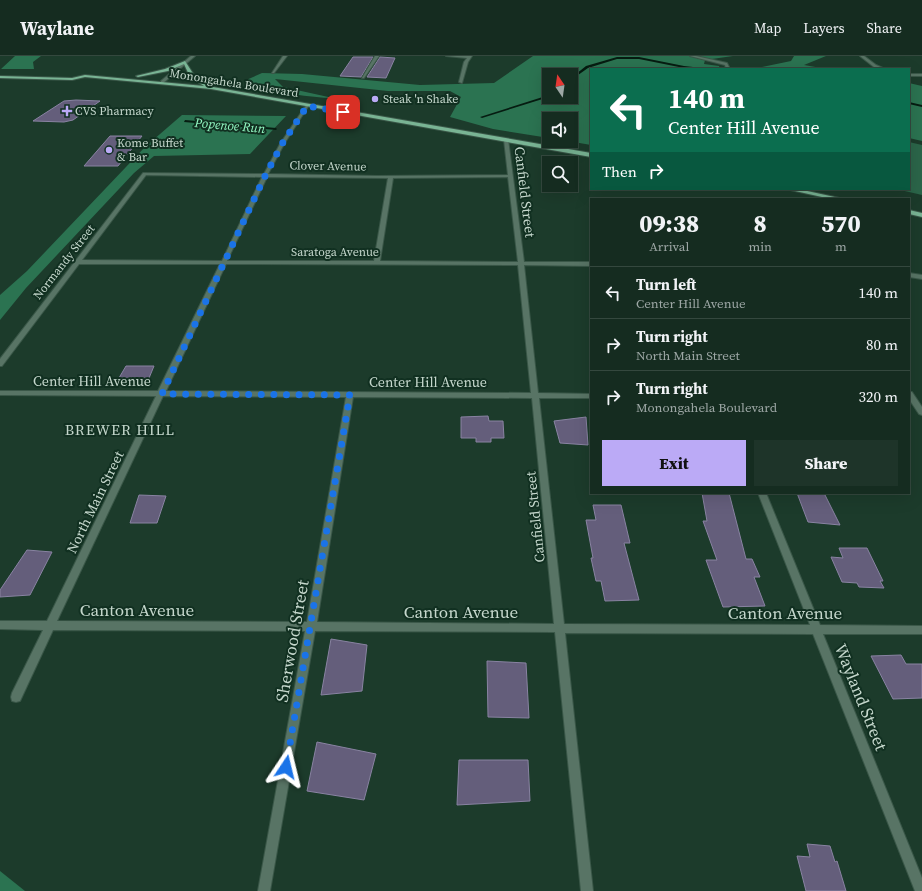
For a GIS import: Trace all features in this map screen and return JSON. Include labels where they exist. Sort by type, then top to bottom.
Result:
[{"type":"main road","points":[[125,78],[157,73],[186,62],[192,76],[211,88]]},
{"type":"main road","points":[[0,72],[15,72]]},
{"type":"main road","name":"Monongahela Boulevard","points":[[74,73],[80,73],[85,76]]},
{"type":"main road","name":"Monongahela Boulevard","points":[[0,77],[72,79],[85,76],[125,78],[211,88],[590,155]]},
{"type":"main road","points":[[804,190],[837,198]]},
{"type":"main road","points":[[910,212],[922,215]]},
{"type":"street","points":[[162,82],[193,56]]},
{"type":"street","points":[[273,72],[285,56]]},
{"type":"street","points":[[364,77],[377,56]]},
{"type":"street","points":[[448,56],[470,56]]},
{"type":"street","points":[[461,82],[466,62],[470,56]]},
{"type":"street","points":[[692,56],[726,64],[728,68]]},
{"type":"street","points":[[862,56],[875,66],[880,68]]},
{"type":"street","points":[[910,75],[922,75]]},
{"type":"street","name":"North Main Street","points":[[16,697],[225,263],[265,176],[282,144],[307,106]]},
{"type":"street","name":"Canfield Street","points":[[506,140],[521,264],[587,891]]},
{"type":"street","name":"Clover Avenue","points":[[145,174],[391,177],[511,176]]},
{"type":"street","name":"Normandy Street","points":[[0,364],[145,174]]},
{"type":"street","points":[[377,263],[391,177]]},
{"type":"street","name":"Saratoga Avenue","points":[[78,262],[590,264]]},
{"type":"street","points":[[910,275],[922,278]]},
{"type":"street","name":"Center Hill Avenue","points":[[0,393],[590,396]]},
{"type":"street","name":"Sherwood Street","points":[[264,891],[312,627],[350,395]]},
{"type":"street","points":[[910,396],[922,397]]},
{"type":"street","points":[[910,396],[922,412]]},
{"type":"street","name":"Wayland Street","points":[[762,494],[921,891]]},
{"type":"street","name":"Canton Avenue","points":[[0,625],[922,630]]},
{"type":"green space","points":[[15,56],[41,56],[33,62],[34,69],[1,69]]},
{"type":"green space","points":[[533,56],[733,56],[705,60],[704,64],[719,66],[720,68],[590,68],[590,145],[578,143],[578,112],[542,112],[542,137],[493,129],[450,117],[461,97],[450,91],[388,91],[275,79],[283,87],[333,98],[288,93],[254,85],[244,81],[262,73],[302,74],[420,85],[494,83]]},
{"type":"green space","points":[[794,56],[826,56],[804,65],[821,68],[762,68],[791,61]]},
{"type":"green space","points":[[910,83],[922,86],[922,141],[910,138]]},
{"type":"green space","points":[[182,115],[286,116],[250,154],[154,156],[134,173],[26,288],[0,320],[0,295],[27,271],[145,147]]},
{"type":"green space","points":[[910,142],[922,145],[922,195],[900,190],[910,190]]},
{"type":"green space","points":[[0,871],[25,891],[0,891]]},
{"type":"building","points":[[353,57],[373,57],[361,77],[340,76]]},
{"type":"building","points":[[380,57],[395,58],[386,78],[367,77]]},
{"type":"building","name":"CVS Pharmacy","points":[[64,101],[100,101],[73,120],[64,122],[33,121]]},
{"type":"building","name":"Kome Buffet & Bar","points":[[110,136],[142,136],[118,166],[84,166]]},
{"type":"building","points":[[126,366],[154,366],[147,383],[116,383]]},
{"type":"building","points":[[488,416],[489,421],[503,421],[504,438],[491,438],[491,442],[476,442],[476,438],[461,438],[461,417]]},
{"type":"building","points":[[586,417],[588,445],[560,443],[554,421]]},
{"type":"building","points":[[702,494],[729,494],[746,559],[752,559],[760,577],[754,577],[765,606],[723,607],[706,560],[717,560],[703,521],[707,521]]},
{"type":"building","points":[[797,494],[824,494],[840,525],[808,522]]},
{"type":"building","points":[[139,495],[166,496],[157,523],[130,523]]},
{"type":"building","points":[[593,505],[621,505],[630,543],[624,543],[639,600],[605,601],[601,581],[596,581],[591,558],[593,558],[586,520],[596,520]]},
{"type":"building","points":[[839,548],[867,548],[883,581],[880,581],[884,588],[859,587],[857,583],[842,582],[831,557],[843,558]]},
{"type":"building","points":[[27,550],[52,552],[30,595],[0,597],[0,590]]},
{"type":"building","points":[[331,639],[367,645],[362,691],[321,695]]},
{"type":"building","points":[[901,655],[906,664],[922,664],[922,698],[893,699],[871,656]]},
{"type":"building","points":[[487,661],[526,663],[529,718],[488,717]]},
{"type":"building","points":[[317,742],[376,754],[364,800],[307,791]]},
{"type":"building","points":[[459,760],[528,760],[530,801],[457,805]]},
{"type":"building","points":[[807,844],[830,846],[835,862],[837,861],[846,891],[806,891],[797,856],[810,857]]},
{"type":"waterway","name":"Popenoe Run","points":[[578,74],[587,67],[617,58],[639,58],[684,67],[697,68]]},
{"type":"waterway","name":"Popenoe Run","points":[[481,117],[542,98]]},
{"type":"waterway","name":"Popenoe Run","points":[[910,103],[922,106]]},
{"type":"waterway","name":"Popenoe Run","points":[[185,121],[276,129]]},
{"type":"place","name":"Steak 'n Shake","points":[[375,99]]},
{"type":"place","name":"CVS Pharmacy","points":[[67,111]]},
{"type":"place","name":"Kome Buffet & Bar","points":[[109,150]]},
{"type":"district","name":"BREWER HILL","points":[[120,430]]},
{"type":"route","points":[[286,767],[312,627],[350,395],[162,394],[265,176],[282,144],[307,106],[343,112]]}]
